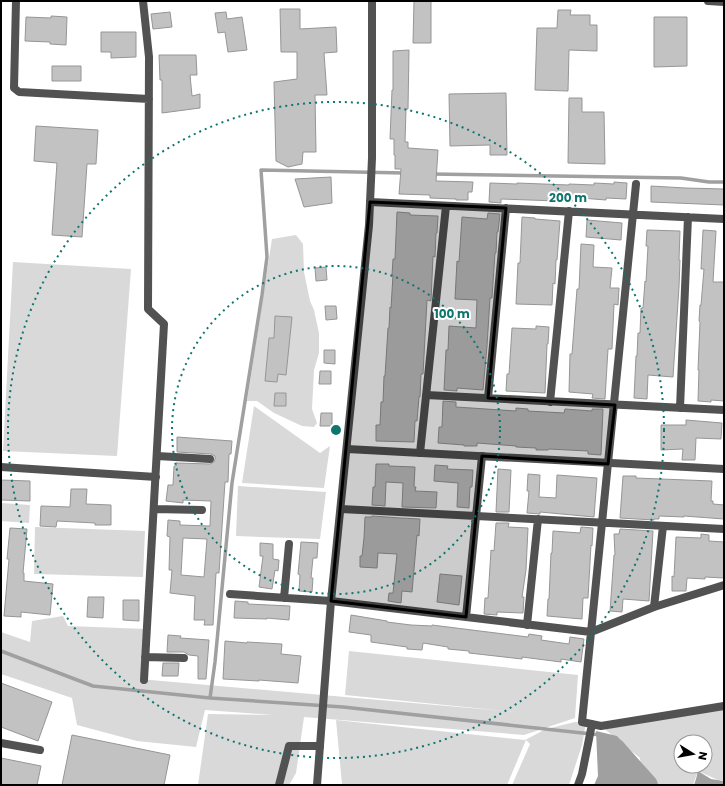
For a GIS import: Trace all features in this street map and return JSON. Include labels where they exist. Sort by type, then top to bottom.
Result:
[{"type":"street","points":[[16,1],[14,88],[19,92],[149,99]]},
{"type":"street","points":[[143,1],[149,57],[148,309],[164,324],[144,680]]},
{"type":"street","points":[[317,785],[331,601],[369,225],[372,158],[372,1]]},
{"type":"street","points":[[708,1],[724,2]]},
{"type":"street","points":[[636,184],[582,722],[601,726],[724,706]]},
{"type":"street","points":[[370,202],[724,219]]},
{"type":"street","points":[[420,453],[446,206]]},
{"type":"street","points":[[488,398],[506,208]]},
{"type":"street","points":[[550,402],[569,211]]},
{"type":"street","points":[[680,408],[688,217]]},
{"type":"street","points":[[426,395],[724,410]]},
{"type":"street","points":[[347,449],[724,469]]},
{"type":"street","points":[[157,456],[210,459]]},
{"type":"street","points":[[466,617],[482,456]]},
{"type":"street","points":[[1,467],[156,477]]},
{"type":"street","points":[[154,508],[202,510]]},
{"type":"street","points":[[341,509],[724,529]]},
{"type":"street","points":[[527,625],[538,519]]},
{"type":"street","points":[[654,607],[663,526]]},
{"type":"street","points":[[284,598],[288,544]]},
{"type":"street","points":[[230,594],[331,601],[591,632],[654,607],[724,585]]},
{"type":"street","points":[[145,657],[184,658]]},
{"type":"street","points":[[578,785],[582,774],[592,724]]},
{"type":"street","points":[[1,743],[40,750]]},
{"type":"street","points":[[279,785],[289,746],[320,746]]},
{"type":"highlighted area","points":[[370,202],[506,208],[488,398],[615,405],[608,464],[482,456],[466,617],[331,601]]},
{"type":"shaded area","points":[[296,235],[303,244],[304,272],[319,333],[319,353],[314,370],[312,409],[317,423],[314,427],[302,426],[274,413],[257,401],[247,401],[272,239]]},
{"type":"shaded area","points":[[13,262],[131,269],[117,456],[3,451]]},
{"type":"shaded area","points":[[254,406],[320,453],[330,446],[324,488],[242,483]]},
{"type":"shaded area","points":[[238,486],[326,492],[320,539],[236,536]]},
{"type":"shaded area","points":[[1,503],[30,505],[29,523],[1,521]]},
{"type":"shaded area","points":[[35,527],[145,531],[143,577],[34,574]]},
{"type":"shaded area","points":[[63,616],[68,626],[147,629],[144,677],[139,679],[515,712],[345,695],[349,651],[578,675],[575,718],[524,735],[304,717],[296,773],[289,785],[198,785],[208,714],[273,715],[205,710],[196,747],[137,741],[77,725],[72,698],[1,674],[1,632],[30,642],[32,621]]},
{"type":"shaded area","points":[[724,709],[724,780],[718,780],[705,774],[713,774],[713,734],[673,734],[673,774],[697,774],[693,785],[643,785],[640,758],[601,726]]},
{"type":"shaded area","points":[[336,720],[525,740],[546,729],[575,722],[586,723],[582,745],[569,785],[512,785],[530,744],[526,740],[507,785],[343,785]]},
{"type":"shaded area","points":[[596,731],[617,736],[633,754],[633,774],[635,785],[594,785],[598,776]]},
{"type":"shaded area","points":[[697,774],[703,774],[711,779],[724,781],[724,785],[694,785]]},
{"type":"building","points":[[414,1],[431,1],[431,43],[413,43]]},
{"type":"building","points":[[280,9],[300,9],[300,29],[336,27],[337,52],[324,53],[327,95],[315,95],[316,152],[303,152],[302,164],[288,167],[276,161],[274,82],[297,79],[297,52],[281,52]]},
{"type":"building","points":[[558,10],[571,10],[570,15],[590,15],[590,25],[597,25],[597,51],[569,50],[568,91],[535,90],[537,28],[557,28]]},
{"type":"building","points":[[170,12],[172,27],[153,29],[151,14]]},
{"type":"building","points":[[226,12],[227,19],[242,17],[247,50],[228,52],[225,32],[218,33],[215,13]]},
{"type":"building","points":[[51,16],[67,17],[66,45],[50,44],[50,42],[25,41],[26,17],[51,18]]},
{"type":"building","points":[[654,17],[687,17],[687,66],[654,67]]},
{"type":"building","points":[[101,32],[136,32],[136,57],[111,58],[111,52],[101,52]]},
{"type":"building","points":[[409,50],[408,109],[406,109],[405,142],[408,142],[408,148],[438,150],[436,181],[473,182],[472,192],[468,192],[468,200],[430,198],[430,195],[399,194],[401,169],[395,169],[394,139],[390,139],[393,90],[393,51]]},
{"type":"building","points":[[159,55],[196,55],[197,75],[190,75],[192,96],[200,94],[200,108],[162,113],[162,80],[160,80]]},
{"type":"building","points":[[52,66],[81,66],[81,81],[52,81]]},
{"type":"building","points":[[506,93],[507,155],[490,155],[490,145],[450,146],[449,94]]},
{"type":"building","points":[[569,98],[582,98],[582,112],[604,112],[605,164],[568,163]]},
{"type":"building","points":[[36,126],[98,130],[96,164],[87,164],[82,237],[52,235],[57,163],[34,161]]},
{"type":"building","points":[[331,177],[332,203],[304,207],[295,179]]},
{"type":"building","points":[[614,182],[627,183],[626,199],[606,198],[606,200],[581,198],[581,201],[557,201],[501,199],[501,203],[489,202],[490,183],[594,185],[594,183],[614,184]]},
{"type":"building","points":[[651,186],[724,189],[724,205],[651,202]]},
{"type":"building","points":[[397,212],[410,213],[410,215],[438,216],[435,257],[433,256],[431,301],[427,300],[423,374],[421,374],[420,397],[417,421],[415,421],[414,442],[376,441],[376,425],[380,425],[381,402],[383,402],[390,307],[391,308],[393,259],[395,259]]},
{"type":"building","points":[[488,213],[500,214],[495,253],[492,298],[490,298],[483,390],[457,388],[457,391],[444,390],[449,326],[476,328],[477,300],[455,299],[457,261],[459,262],[462,217],[487,219]]},
{"type":"building","points":[[522,217],[560,221],[552,305],[516,304]]},
{"type":"building","points":[[587,220],[622,223],[621,240],[586,237]]},
{"type":"building","points":[[647,230],[680,231],[680,260],[673,377],[648,375],[647,399],[634,398],[638,333],[640,333],[641,308],[643,308],[645,281],[646,282],[648,246],[646,246]]},
{"type":"building","points":[[703,230],[716,231],[713,282],[724,282],[724,401],[698,401],[699,321],[704,269],[701,269]]},
{"type":"building","points":[[581,244],[594,245],[593,267],[612,268],[610,288],[619,288],[618,305],[614,304],[612,349],[608,349],[605,399],[592,398],[593,394],[569,392],[570,354],[572,354],[577,289],[579,289]]},
{"type":"building","points":[[326,267],[327,280],[316,281],[315,268]]},
{"type":"building","points":[[325,306],[336,306],[337,319],[326,320]]},
{"type":"building","points":[[275,316],[292,317],[286,375],[278,374],[277,382],[265,381],[269,338],[274,338]]},
{"type":"building","points":[[536,326],[549,327],[545,393],[506,391],[507,374],[509,374],[512,328],[536,329]]},
{"type":"building","points":[[324,350],[335,350],[335,364],[324,363]]},
{"type":"building","points":[[320,371],[331,371],[331,384],[319,384]]},
{"type":"building","points":[[275,393],[286,393],[286,406],[274,406]]},
{"type":"building","points":[[443,401],[456,402],[456,407],[516,411],[516,408],[528,409],[528,411],[564,413],[565,409],[592,411],[592,409],[603,409],[601,455],[588,454],[588,451],[549,449],[536,450],[536,448],[477,443],[477,446],[464,446],[438,443],[439,427],[442,427]]},
{"type":"building","points":[[321,413],[332,413],[332,426],[320,426]]},
{"type":"building","points":[[686,420],[722,423],[721,439],[696,438],[695,460],[682,460],[683,449],[661,450],[661,425],[686,425]]},
{"type":"building","points":[[177,437],[232,441],[231,454],[229,454],[228,482],[225,482],[219,573],[216,573],[213,625],[204,625],[205,620],[194,620],[195,596],[170,593],[172,570],[169,570],[170,537],[167,536],[168,520],[180,521],[180,525],[210,526],[211,501],[183,500],[183,503],[166,501],[168,485],[173,485],[174,466],[176,466],[176,463],[210,464],[214,462],[215,456],[211,454],[177,452]],"holes":[[[183,538],[207,539],[204,577],[181,575]]]},
{"type":"building","points":[[376,464],[415,467],[415,491],[437,492],[436,508],[402,507],[403,483],[386,482],[385,506],[372,505],[373,487],[375,487]]},
{"type":"building","points":[[435,465],[448,466],[447,469],[473,470],[472,487],[470,487],[469,508],[457,507],[458,483],[434,481]]},
{"type":"building","points":[[498,469],[511,470],[509,512],[496,512]]},
{"type":"building","points":[[528,474],[540,475],[539,497],[556,498],[557,475],[597,478],[594,517],[540,512],[540,514],[527,513],[529,491],[527,491]]},
{"type":"building","points":[[623,476],[636,476],[636,478],[712,481],[711,501],[713,501],[713,504],[724,505],[724,519],[684,516],[659,516],[659,519],[654,520],[620,518]]},
{"type":"building","points":[[1,480],[30,481],[30,501],[1,500]]},
{"type":"building","points":[[71,489],[87,489],[86,504],[111,505],[111,525],[57,521],[56,527],[40,526],[41,506],[70,507]]},
{"type":"building","points":[[372,516],[420,519],[419,536],[417,535],[412,592],[402,591],[401,603],[388,601],[389,593],[393,593],[397,554],[378,553],[377,568],[360,567],[365,517]]},
{"type":"building","points":[[496,523],[509,523],[508,527],[528,528],[526,570],[522,597],[524,597],[523,613],[497,612],[497,615],[484,614],[485,598],[488,598],[491,550],[494,551]]},
{"type":"building","points":[[581,527],[593,528],[588,598],[583,598],[582,619],[547,616],[553,531],[580,533]]},
{"type":"building","points":[[10,528],[27,529],[23,573],[24,581],[53,584],[50,615],[21,612],[21,617],[4,616]]},
{"type":"building","points":[[620,529],[653,531],[649,601],[623,599],[622,612],[610,611],[615,555],[614,534],[619,534]]},
{"type":"building","points":[[701,534],[709,535],[709,541],[724,542],[724,578],[687,578],[686,591],[672,591],[676,537],[701,538]]},
{"type":"building","points":[[301,542],[318,543],[317,558],[313,558],[311,578],[313,578],[312,592],[299,591],[300,575],[298,574]]},
{"type":"building","points":[[260,543],[273,544],[273,559],[279,560],[278,571],[275,570],[272,589],[259,587],[263,556],[260,556]]},
{"type":"building","points":[[440,574],[462,576],[459,605],[437,602]]},
{"type":"building","points":[[88,597],[104,597],[103,618],[87,617]]},
{"type":"building","points":[[123,600],[139,600],[139,621],[123,620]]},
{"type":"building","points":[[235,601],[248,602],[248,604],[290,606],[289,620],[234,618]]},
{"type":"building","points":[[351,615],[411,625],[432,625],[528,637],[529,634],[542,636],[541,640],[569,644],[570,637],[584,639],[581,662],[561,659],[561,662],[522,657],[522,659],[469,653],[469,651],[448,649],[448,647],[423,643],[422,650],[407,649],[407,647],[371,642],[371,635],[349,632]]},
{"type":"building","points":[[168,635],[181,636],[180,638],[209,640],[206,679],[198,679],[198,656],[189,655],[184,652],[167,652]]},
{"type":"building","points":[[225,641],[282,644],[281,654],[301,656],[298,683],[223,679]]},
{"type":"building","points":[[163,663],[179,663],[178,676],[162,676]]},
{"type":"building","points":[[1,683],[52,702],[38,741],[1,727]]},
{"type":"building","points":[[72,735],[170,755],[164,785],[62,785]]},
{"type":"building","points":[[1,758],[41,766],[37,785],[1,785]]},
{"type":"waterway","points":[[210,698],[215,662],[232,483],[267,257],[261,170],[404,173]]},
{"type":"waterway","points":[[432,174],[681,178],[709,182],[724,182]]},
{"type":"waterway","points":[[1,651],[93,686],[210,698],[343,707],[601,735]]},
{"type":"waterway","points":[[615,748],[648,785]]}]
